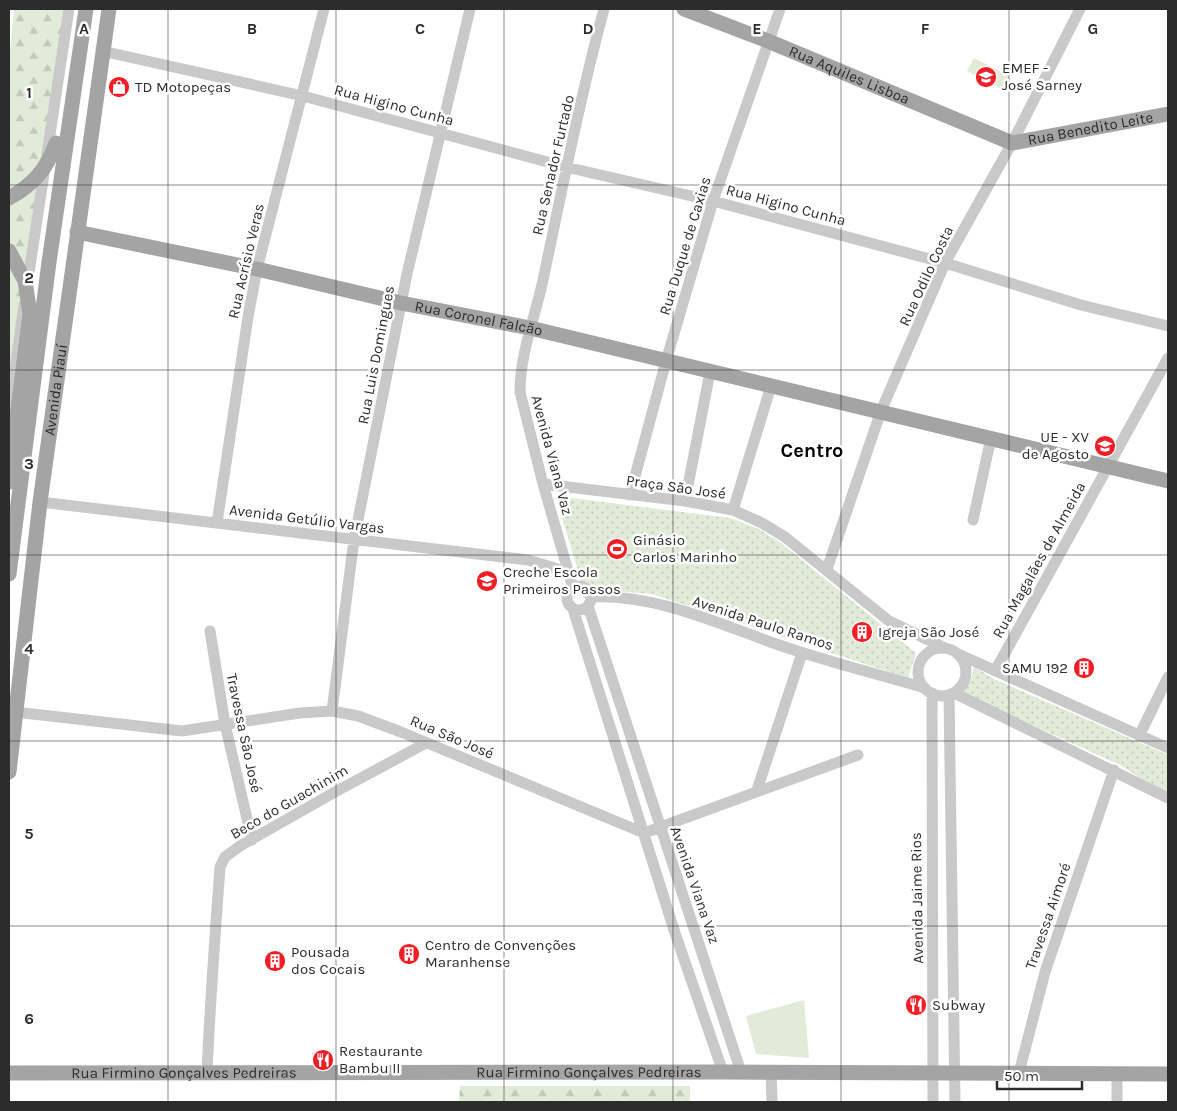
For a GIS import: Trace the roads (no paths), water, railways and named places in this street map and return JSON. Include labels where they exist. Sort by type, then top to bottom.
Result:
[{"type":"main road","points":[[9,198],[26,188],[40,174],[56,143],[76,9]]},
{"type":"main road","name":"Avenida Piauí","points":[[9,572],[49,262],[86,9]]},
{"type":"main road","name":"Avenida Piauí","points":[[9,772],[40,502],[109,9]]},
{"type":"main road","name":"Rua Aquiles Lisboa","points":[[684,9],[768,41],[1012,143]]},
{"type":"main road","name":"Rua Benedito Leite","points":[[1012,143],[1168,114]]},
{"type":"main road","name":"Rua Coronel Falcão","points":[[77,232],[257,270],[400,303],[530,328],[1168,481]]},
{"type":"main road","points":[[9,251],[25,281],[30,314],[9,482]]},
{"type":"main road","name":"Rua Firmino Gonçalves Pedreiras","points":[[9,1074],[207,1072],[933,1072],[1168,1074]]},
{"type":"street","points":[[9,412],[69,9]]},
{"type":"street","name":"Rua Acrísio Veras","points":[[217,523],[257,270],[324,9]]},
{"type":"street","name":"Rua Luis Domingues","points":[[332,711],[354,540],[400,303],[470,9]]},
{"type":"street","name":"Rua Senador Furtado","points":[[530,328],[538,304],[566,167],[604,9]]},
{"type":"street","name":"Rua Duque de Caxias","points":[[630,495],[666,361],[713,202],[780,9]]},
{"type":"street","name":"Rua Odilo Costa","points":[[827,569],[881,411],[945,263],[1012,143],[1080,9]]},
{"type":"street","name":"Rua Higino Cunha","points":[[102,51],[303,96],[566,167],[713,202],[945,263],[1081,305],[1168,326]]},
{"type":"street","name":"Avenida Viana Vaz","points":[[530,328],[521,367],[520,392],[542,484],[573,588]]},
{"type":"street","name":"Rua Magalães de Almeida","points":[[995,671],[1168,358]]},
{"type":"street","points":[[685,501],[710,372]]},
{"type":"street","points":[[733,510],[771,386]]},
{"type":"street","points":[[973,520],[991,438]]},
{"type":"street","name":"Praça São José","points":[[542,484],[685,501],[733,510],[762,523],[785,537],[889,621],[945,648]]},
{"type":"street","name":"Avenida Getúlio Vargas","points":[[40,502],[150,513],[217,523],[528,560],[568,572]]},
{"type":"street","points":[[573,588],[584,588],[589,601],[581,610],[573,609],[568,604],[567,597],[573,588]]},
{"type":"street","name":"Avenida Paulo Ramos","points":[[589,601],[623,597],[654,602],[802,652],[928,691]]},
{"type":"street","name":"Avenida Viana Vaz","points":[[589,601],[659,827],[741,1072]]},
{"type":"street","name":"Avenida Viana Vaz","points":[[573,609],[674,933],[723,1072]]},
{"type":"street","name":"Travessa São José","points":[[210,631],[224,724],[252,840]]},
{"type":"street","points":[[1168,748],[945,648],[929,652],[921,661],[918,675],[928,691],[952,694],[1114,770],[1168,798]]},
{"type":"street","points":[[757,790],[802,652]]},
{"type":"street","points":[[952,694],[962,686],[966,675],[965,663],[958,654]]},
{"type":"street","points":[[1139,736],[1168,676]]},
{"type":"street","name":"Avenida Jaime Rios","points":[[928,691],[934,1102]]},
{"type":"street","points":[[952,694],[951,827],[955,1102]]},
{"type":"street","points":[[606,712],[622,708]]},
{"type":"street","name":"Rua São José","points":[[16,712],[170,731],[332,711],[364,719],[426,743],[644,833]]},
{"type":"street","name":"Beco do Guachinim","points":[[207,1072],[210,999],[218,915],[220,867],[225,857],[335,792],[426,743]]},
{"type":"street","points":[[644,833],[757,790],[858,755]]},
{"type":"street","name":"Travessa Aimoré","points":[[1019,1074],[1045,972],[1114,770]]},
{"type":"street","points":[[931,827],[951,827]]},
{"type":"street","points":[[674,933],[693,926]]},
{"type":"street","points":[[932,952],[953,952]]},
{"type":"street","points":[[772,1072],[772,1102]]},
{"type":"street","points":[[1117,1074],[1117,1102]]},
{"type":"place","name":"EMEF - José Sarney","points":[[986,77]]},
{"type":"place","name":"TD Motopeças","points":[[119,87]]},
{"type":"place","name":"UE - XV de Agosto","points":[[1105,446]]},
{"type":"place","name":"Ginásio Carlos Marinho","points":[[617,549]]},
{"type":"place","name":"Creche Escola Primeiros Passos","points":[[487,581]]},
{"type":"place","name":"Igreja São José","points":[[862,632]]},
{"type":"place","name":"SAMU 192","points":[[1084,668]]},
{"type":"place","name":"Centro de Convenções Maranhense","points":[[409,954]]},
{"type":"place","name":"Pousada dos Cocais","points":[[275,961]]},
{"type":"place","name":"Subway","points":[[916,1005]]},
{"type":"place","name":"Restaurante Bambu II","points":[[323,1060]]},
{"type":"district","name":"Centro","points":[[812,450]]}]
